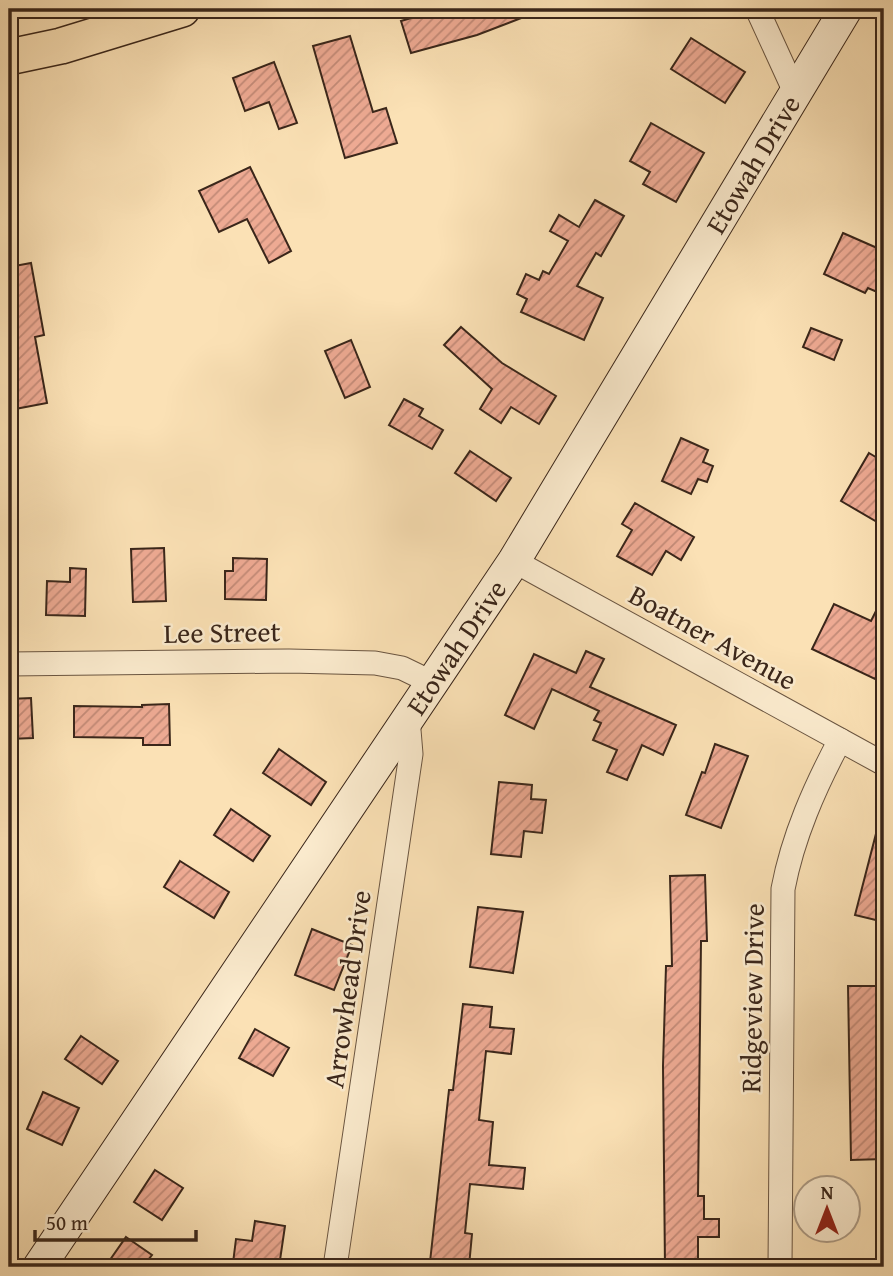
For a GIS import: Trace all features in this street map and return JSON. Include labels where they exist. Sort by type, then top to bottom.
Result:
[{"type":"main road","points":[[9,57],[61,46],[182,9]]},
{"type":"street","points":[[757,9],[795,92]]},
{"type":"street","name":"Etowah Drive","points":[[39,1267],[514,561],[846,9]]},
{"type":"street","name":"Boatner Avenue","points":[[514,561],[884,764]]},
{"type":"street","name":"Lee Street","points":[[9,664],[289,661],[375,663],[402,668],[433,683]]},
{"type":"street","name":"Arrowhead Drive","points":[[335,1267],[411,754],[408,718]]},
{"type":"street","name":"Ridgeview Drive","points":[[780,1267],[783,889],[797,836],[812,796],[840,740]]},
{"type":"building","points":[[442,9],[542,10],[477,35],[411,53],[401,21]]},
{"type":"building","points":[[350,36],[373,112],[386,108],[397,143],[345,158],[313,46]]},
{"type":"building","points":[[691,38],[745,72],[725,103],[671,69]]},
{"type":"building","points":[[274,62],[297,123],[279,129],[269,102],[245,111],[233,78]]},
{"type":"building","points":[[651,123],[704,153],[676,202],[643,184],[650,172],[630,161]]},
{"type":"building","points":[[250,167],[291,251],[269,263],[247,219],[219,232],[199,191]]},
{"type":"building","points":[[595,200],[624,216],[601,256],[596,253],[577,286],[603,298],[584,340],[521,312],[527,299],[517,294],[526,274],[539,280],[543,271],[549,274],[568,241],[550,231],[559,215],[579,227]]},
{"type":"building","points":[[843,233],[884,251],[884,295],[868,288],[865,293],[824,274]]},
{"type":"building","points":[[31,263],[44,335],[35,337],[47,403],[15,409],[9,377],[9,367],[14,366],[9,334],[9,267]]},
{"type":"building","points":[[461,327],[502,363],[556,396],[539,424],[511,407],[501,423],[480,409],[492,389],[444,345]]},
{"type":"building","points":[[811,328],[842,340],[834,360],[803,347]]},
{"type":"building","points":[[351,340],[370,387],[345,398],[325,351]]},
{"type":"building","points":[[404,399],[423,409],[419,416],[443,430],[432,449],[389,425]]},
{"type":"building","points":[[681,438],[708,450],[703,462],[713,466],[707,482],[698,479],[691,494],[662,481]]},
{"type":"building","points":[[470,451],[511,478],[496,501],[455,473]]},
{"type":"building","points":[[869,453],[884,462],[884,526],[841,501]]},
{"type":"building","points":[[635,503],[694,537],[681,560],[666,551],[652,575],[617,556],[632,530],[622,524]]},
{"type":"building","points":[[164,548],[166,601],[133,602],[131,549]]},
{"type":"building","points":[[233,558],[267,559],[266,600],[225,599],[225,571],[233,571]]},
{"type":"building","points":[[70,568],[86,569],[85,616],[46,615],[47,581],[70,582]]},
{"type":"building","points":[[884,595],[884,660],[875,679],[812,649],[834,604],[871,621]]},
{"type":"building","points":[[586,651],[604,659],[590,687],[676,725],[663,755],[642,745],[627,780],[607,772],[617,750],[593,740],[601,723],[594,720],[599,711],[552,689],[534,729],[505,715],[534,654],[576,673]]},
{"type":"building","points":[[31,698],[33,738],[9,739],[9,699]]},
{"type":"building","points":[[169,704],[170,745],[143,745],[143,738],[74,737],[74,706],[142,707]]},
{"type":"building","points":[[715,744],[748,756],[721,828],[686,815]]},
{"type":"building","points":[[279,749],[326,782],[311,805],[263,773]]},
{"type":"building","points":[[499,782],[532,785],[531,799],[546,800],[542,833],[524,831],[521,857],[491,854]]},
{"type":"building","points":[[231,809],[270,836],[253,861],[214,835]]},
{"type":"building","points":[[878,826],[884,827],[884,922],[855,915]]},
{"type":"building","points":[[180,861],[229,892],[214,918],[164,887]]},
{"type":"building","points":[[705,875],[707,941],[701,941],[698,1196],[704,1196],[704,1219],[719,1219],[719,1237],[698,1237],[698,1267],[665,1267],[663,1066],[666,966],[672,966],[670,876]]},
{"type":"building","points":[[478,907],[523,912],[513,973],[470,967]]},
{"type":"building","points":[[312,929],[352,945],[334,990],[295,975]]},
{"type":"building","points":[[848,986],[882,986],[884,1159],[851,1160]]},
{"type":"building","points":[[463,1004],[492,1007],[490,1027],[514,1029],[511,1054],[486,1051],[479,1120],[493,1122],[489,1165],[525,1168],[523,1189],[470,1184],[465,1233],[472,1234],[469,1266],[430,1262],[449,1090],[453,1090]]},
{"type":"building","points":[[255,1029],[289,1048],[273,1076],[239,1058]]},
{"type":"building","points":[[81,1036],[118,1061],[102,1084],[65,1059]]},
{"type":"building","points":[[43,1092],[79,1108],[62,1145],[27,1129]]},
{"type":"building","points":[[155,1170],[183,1188],[162,1220],[134,1202]]},
{"type":"building","points":[[255,1221],[285,1226],[279,1267],[233,1263],[236,1239],[252,1241]]},
{"type":"building","points":[[126,1237],[152,1255],[143,1267],[105,1267]]}]
